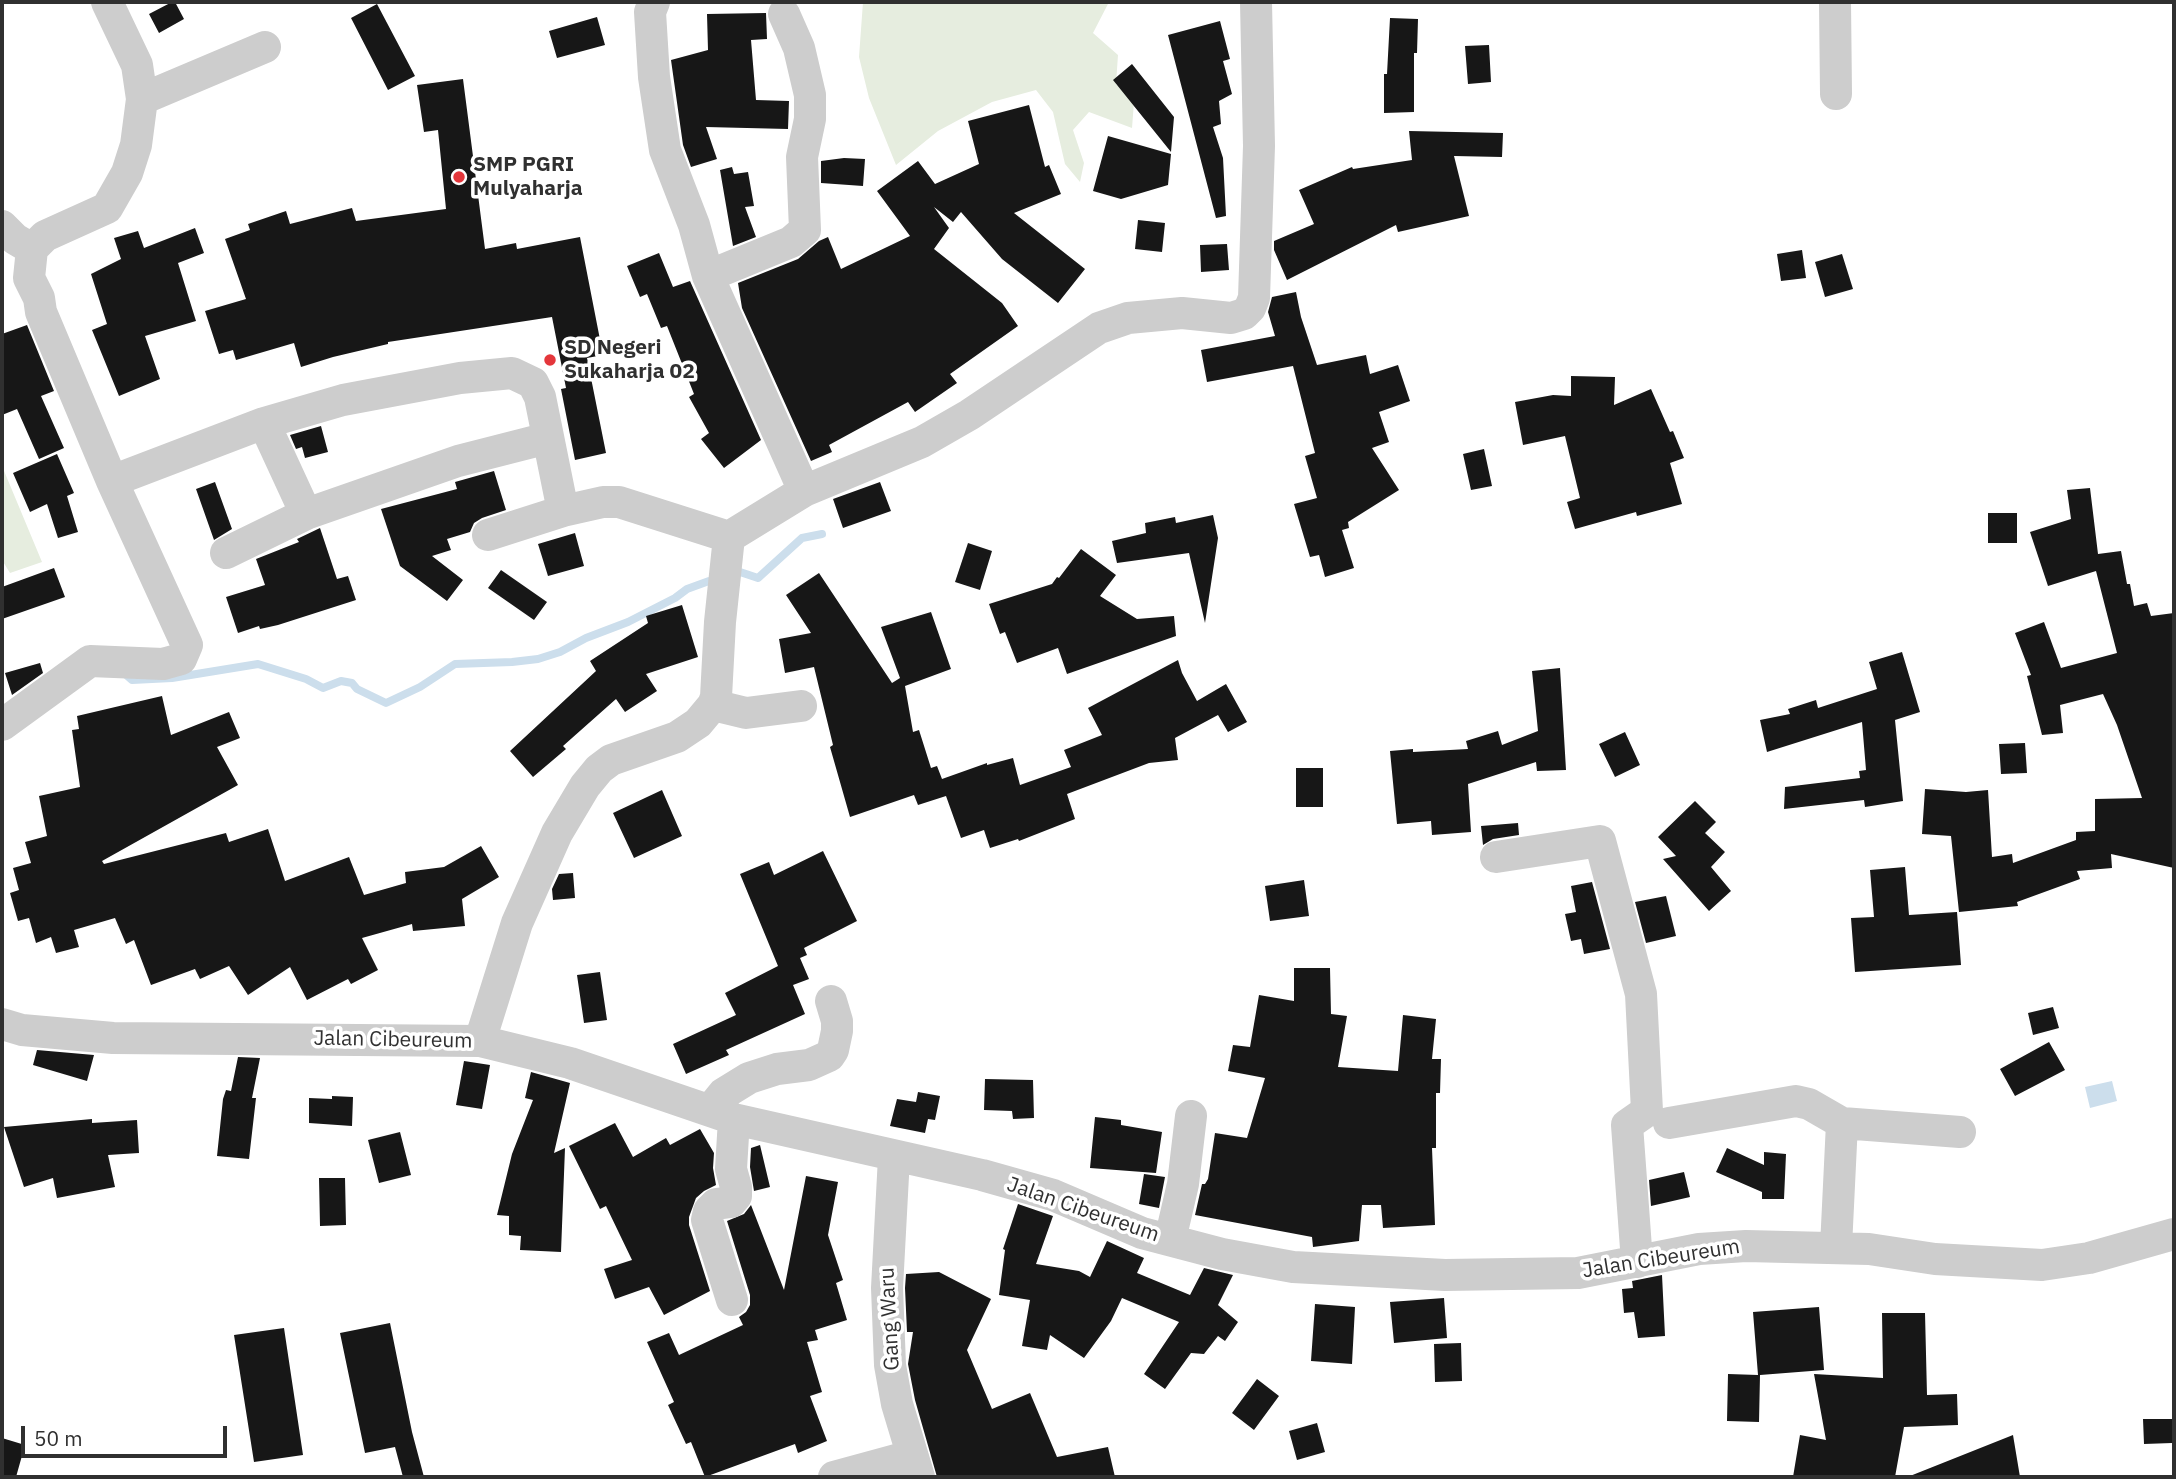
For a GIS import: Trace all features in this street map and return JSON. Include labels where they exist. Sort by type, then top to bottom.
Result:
[{"type":"street","points":[[2,725],[90,661],[163,664],[181,659],[187,645],[111,481],[29,278],[32,249],[45,236],[107,208],[127,173],[136,145],[142,99],[137,65],[107,2]]},
{"type":"street","points":[[654,2],[650,12],[654,77],[665,150],[694,225],[708,276],[804,491]]},
{"type":"street","points":[[488,535],[563,511],[603,502],[619,502],[729,537],[804,491],[922,442],[970,415],[1099,328],[1128,318],[1168,314],[1230,317],[1244,314],[1254,298],[1259,146],[1256,2]]},
{"type":"street","points":[[1835,2],[1836,93]]},
{"type":"street","points":[[708,276],[791,242],[805,230],[802,157],[810,119],[810,95],[799,48],[784,14]]},
{"type":"street","points":[[142,99],[265,47]]},
{"type":"street","points":[[2,226],[15,239],[32,249]]},
{"type":"street","points":[[111,481],[264,423],[343,400],[460,378],[512,373],[526,378],[537,390],[563,511]]},
{"type":"street","points":[[264,423],[306,514]]},
{"type":"street","points":[[226,553],[306,514],[458,461],[508,446],[548,438]]},
{"type":"street","points":[[480,1041],[517,923],[557,833],[585,786],[599,769],[611,760],[677,737],[698,723],[713,705],[716,697],[729,537]]},
{"type":"street","points":[[713,705],[746,713],[801,706]]},
{"type":"street","points":[[1496,857],[1600,841],[1641,994],[1647,1111],[1627,1125],[1637,1262]]},
{"type":"street","points":[[732,1300],[707,1220],[709,1211],[716,1204],[731,1202],[736,1196],[722,1114],[723,1094],[749,1078],[777,1069],[809,1065],[829,1056],[837,1031],[831,1001]]},
{"type":"street","name":"Jalan Cibeureum","points":[[2,1024],[22,1030],[113,1038],[480,1041],[570,1063],[722,1114],[894,1157],[982,1175],[1052,1195],[1142,1233],[1222,1254],[1293,1267],[1445,1275],[1578,1273],[1699,1249],[1746,1245],[1836,1247],[1935,1259],[2042,1265],[2089,1258],[2174,1234]]},
{"type":"street","points":[[1669,1123],[1796,1101],[1809,1104],[1842,1123],[1960,1132]]},
{"type":"street","points":[[1170,1240],[1183,1184],[1191,1116]]},
{"type":"street","points":[[1836,1247],[1842,1123]]},
{"type":"street","name":"Gang Waru","points":[[894,1157],[887,1256],[888,1338],[897,1404],[915,1466]]},
{"type":"street","points":[[834,1477],[915,1466]]},
{"type":"shaded area","points":[[863,2],[1109,2],[1093,33],[1118,55],[1116,84],[1134,102],[1132,128],[1089,112],[1073,130],[1084,163],[1080,182],[1065,164],[1053,112],[1036,90],[992,102],[938,131],[896,165],[869,98],[859,57]]},
{"type":"shaded area","points":[[2,466],[42,562],[10,573],[2,560]]},
{"type":"water","points":[[2112,1081],[2117,1101],[2090,1108],[2085,1087]]},
{"type":"building","points":[[175,2],[184,19],[159,33],[149,14]]},
{"type":"building","points":[[377,4],[415,76],[388,90],[351,18]]},
{"type":"building","points":[[766,13],[767,39],[751,40],[756,100],[789,101],[788,129],[706,127],[717,159],[691,167],[683,145],[671,60],[708,50],[707,14]]},
{"type":"building","points":[[597,17],[605,45],[557,58],[549,31]]},
{"type":"building","points":[[1390,18],[1418,19],[1417,53],[1414,53],[1414,112],[1384,113],[1384,74],[1387,74]]},
{"type":"building","points":[[1220,21],[1230,59],[1223,61],[1232,94],[1219,101],[1221,124],[1213,127],[1223,158],[1226,216],[1216,218],[1168,35]]},
{"type":"building","points":[[1489,45],[1491,82],[1468,84],[1465,46]]},
{"type":"building","points":[[1132,64],[1174,117],[1171,152],[1113,80]]},
{"type":"building","points":[[463,79],[485,249],[516,243],[517,249],[580,237],[603,355],[587,358],[606,453],[575,460],[561,389],[566,388],[552,317],[388,342],[301,367],[294,343],[236,360],[233,350],[219,354],[205,311],[246,299],[225,239],[250,230],[248,224],[286,211],[290,224],[352,208],[356,221],[446,209],[438,130],[424,132],[417,85]]},
{"type":"building","points":[[1029,105],[1045,167],[1049,165],[1061,194],[1014,213],[1085,269],[1058,303],[1002,259],[961,212],[953,222],[934,207],[949,228],[934,249],[1002,303],[1018,326],[950,374],[957,383],[915,412],[908,402],[829,445],[832,452],[811,461],[742,308],[738,283],[798,259],[828,237],[841,269],[910,236],[877,191],[918,161],[935,184],[979,164],[968,121]]},
{"type":"building","points":[[1409,131],[1503,133],[1502,157],[1454,156],[1469,216],[1398,232],[1396,225],[1287,280],[1274,250],[1274,241],[1314,224],[1299,190],[1352,167],[1353,169],[1412,160]]},
{"type":"building","points":[[1108,136],[1171,154],[1168,185],[1121,199],[1093,191]]},
{"type":"building","points":[[865,159],[863,186],[821,183],[821,161]]},
{"type":"building","points":[[732,167],[734,174],[748,172],[754,206],[745,207],[756,237],[733,246],[720,170]]},
{"type":"building","points":[[1138,220],[1165,223],[1162,252],[1135,249]]},
{"type":"building","points":[[195,228],[204,253],[178,263],[196,321],[145,336],[160,379],[119,396],[92,330],[107,324],[91,274],[121,259],[114,238],[138,231],[144,248]]},
{"type":"building","points":[[1227,244],[1229,270],[1201,272],[1200,245]]},
{"type":"building","points":[[1802,250],[1806,278],[1781,281],[1777,254]]},
{"type":"building","points":[[659,253],[673,287],[690,281],[761,440],[724,468],[701,439],[709,433],[689,397],[694,394],[667,326],[661,328],[647,294],[640,297],[627,266]]},
{"type":"building","points":[[1842,254],[1853,289],[1825,297],[1815,262]]},
{"type":"building","points":[[1296,292],[1301,317],[1317,365],[1366,355],[1370,374],[1398,365],[1410,401],[1379,412],[1389,442],[1372,448],[1399,490],[1348,522],[1349,528],[1342,530],[1354,568],[1325,577],[1319,555],[1310,557],[1294,504],[1317,498],[1305,456],[1315,453],[1293,366],[1207,382],[1201,350],[1275,336],[1268,312],[1272,297]]},
{"type":"building","points":[[27,325],[54,391],[41,396],[64,448],[39,459],[17,409],[2,415],[2,334]]},
{"type":"building","points":[[1571,376],[1615,377],[1614,405],[1651,389],[1684,458],[1670,463],[1682,504],[1637,516],[1636,512],[1575,529],[1567,502],[1580,498],[1565,436],[1523,445],[1515,402],[1553,395],[1571,396]]},
{"type":"building","points":[[321,426],[328,452],[305,458],[302,447],[296,449],[290,435]]},
{"type":"building","points":[[1484,449],[1492,486],[1471,490],[1463,454]]},
{"type":"building","points":[[57,454],[74,493],[67,496],[78,532],[58,538],[47,504],[30,512],[13,473]]},
{"type":"building","points":[[494,471],[506,510],[482,518],[474,523],[470,532],[447,539],[451,550],[432,556],[463,580],[447,601],[400,566],[381,509],[457,489],[455,482]]},
{"type":"building","points":[[215,482],[232,529],[214,540],[196,489]]},
{"type":"building","points":[[880,482],[891,511],[843,528],[833,499]]},
{"type":"building","points":[[2090,488],[2098,554],[2121,551],[2134,606],[2147,603],[2151,616],[2174,613],[2174,868],[2111,854],[2112,868],[2077,871],[2080,879],[2017,902],[2018,906],[1959,912],[1951,836],[1922,834],[1925,789],[1966,792],[1988,790],[1992,857],[2012,854],[2013,863],[2076,840],[2076,832],[2095,831],[2095,799],[2142,798],[2117,725],[2103,694],[2060,705],[2063,733],[2042,735],[2027,676],[2031,675],[2015,633],[2044,622],[2061,668],[2117,653],[2096,571],[2048,586],[2030,532],[2071,519],[2067,490]]},
{"type":"building","points":[[1988,513],[2017,513],[2017,543],[1988,543]]},
{"type":"building","points":[[1213,515],[1218,538],[1205,623],[1189,553],[1117,563],[1112,541],[1146,533],[1145,523],[1175,517],[1176,523]]},
{"type":"building","points":[[320,528],[337,579],[348,576],[356,600],[278,625],[260,629],[259,626],[238,633],[226,597],[265,585],[256,559],[299,542],[297,539]]},
{"type":"building","points":[[575,533],[584,566],[548,576],[538,544]]},
{"type":"building","points":[[968,543],[992,551],[980,590],[955,582]]},
{"type":"building","points":[[1081,549],[1116,575],[1100,596],[1137,619],[1174,616],[1176,636],[1067,674],[1058,648],[1017,663],[1005,632],[1000,634],[989,604],[1052,584]]},
{"type":"building","points":[[54,568],[65,597],[2,619],[2,587]]},
{"type":"building","points":[[501,570],[547,602],[534,620],[488,588]]},
{"type":"building","points":[[819,573],[892,683],[900,678],[881,627],[931,612],[951,669],[905,686],[913,732],[919,730],[931,768],[937,766],[942,779],[987,763],[1013,758],[1020,785],[1071,767],[1064,750],[1102,735],[1088,708],[1178,660],[1197,701],[1226,684],[1247,722],[1228,732],[1218,715],[1175,738],[1178,760],[1149,763],[1067,794],[1075,819],[1019,841],[1018,839],[990,848],[984,830],[961,838],[946,796],[918,805],[914,795],[850,817],[830,747],[833,745],[814,667],[785,673],[779,639],[811,633],[786,595]]},
{"type":"building","points":[[682,605],[698,657],[646,674],[657,691],[625,712],[616,699],[563,746],[566,749],[533,777],[510,751],[596,671],[590,661],[648,623],[646,616]]},
{"type":"building","points":[[1902,652],[1920,712],[1895,720],[1903,801],[1865,807],[1864,800],[1784,809],[1785,787],[1860,778],[1859,771],[1866,770],[1862,722],[1767,752],[1760,720],[1790,714],[1788,709],[1816,700],[1818,708],[1877,689],[1869,662]]},
{"type":"building","points":[[40,663],[43,673],[12,695],[5,673]]},
{"type":"building","points":[[1560,668],[1566,770],[1537,771],[1536,762],[1468,784],[1471,832],[1432,835],[1431,821],[1397,824],[1390,751],[1468,749],[1466,741],[1498,731],[1502,745],[1538,731],[1532,671]]},
{"type":"building","points":[[162,696],[171,735],[229,712],[240,738],[217,747],[238,785],[102,861],[104,864],[226,833],[229,842],[268,829],[285,881],[349,857],[364,895],[406,883],[405,872],[444,867],[481,846],[499,877],[462,899],[465,926],[413,931],[412,924],[362,938],[378,970],[351,984],[348,979],[307,1000],[290,967],[248,995],[229,966],[200,979],[195,969],[151,985],[134,940],[126,944],[115,918],[74,930],[79,947],[56,953],[51,937],[36,943],[29,918],[18,921],[10,893],[19,890],[13,868],[31,863],[25,842],[47,836],[39,796],[80,787],[72,730],[79,729],[77,716]]},
{"type":"building","points":[[1625,732],[1640,765],[1615,777],[1599,744]]},
{"type":"building","points":[[2025,743],[2027,773],[2001,774],[1999,744]]},
{"type":"building","points":[[1296,768],[1323,768],[1323,807],[1296,807]]},
{"type":"building","points":[[662,790],[682,836],[634,858],[613,813]]},
{"type":"building","points":[[1695,801],[1716,822],[1705,833],[1725,852],[1711,867],[1731,891],[1709,911],[1663,859],[1676,856],[1658,837]]},
{"type":"building","points":[[1518,823],[1519,835],[1493,839],[1483,845],[1481,826]]},
{"type":"building","points":[[823,851],[857,921],[804,948],[807,955],[800,958],[809,979],[793,985],[805,1014],[726,1050],[729,1055],[686,1074],[673,1044],[736,1015],[725,993],[778,966],[740,874],[769,862],[774,875]]},
{"type":"building","points":[[1905,867],[1909,915],[1957,912],[1961,965],[1855,972],[1851,918],[1874,917],[1870,870]]},
{"type":"building","points":[[573,873],[575,898],[553,900],[552,889],[559,874]]},
{"type":"building","points":[[1304,880],[1309,916],[1270,921],[1265,886]]},
{"type":"building","points":[[1592,882],[1610,949],[1584,954],[1581,939],[1571,941],[1565,914],[1576,912],[1571,886]]},
{"type":"building","points":[[1666,896],[1676,936],[1646,943],[1635,902]]},
{"type":"building","points":[[1294,968],[1330,968],[1331,1014],[1347,1016],[1338,1067],[1398,1071],[1403,1015],[1436,1019],[1432,1059],[1441,1059],[1440,1093],[1436,1093],[1436,1148],[1432,1148],[1435,1225],[1383,1228],[1381,1205],[1362,1205],[1359,1241],[1313,1247],[1312,1237],[1195,1215],[1202,1184],[1208,1179],[1215,1133],[1247,1138],[1265,1078],[1228,1071],[1233,1045],[1250,1047],[1259,995],[1294,1001]]},
{"type":"building","points":[[600,972],[607,1020],[584,1023],[577,975]]},
{"type":"building","points":[[2053,1007],[2059,1028],[2033,1035],[2028,1013]]},
{"type":"building","points":[[2049,1042],[2065,1070],[2015,1096],[2000,1069]]},
{"type":"building","points":[[37,1050],[94,1055],[87,1081],[33,1065]]},
{"type":"building","points":[[238,1057],[260,1058],[252,1098],[256,1098],[249,1159],[217,1156],[223,1099],[226,1090],[231,1091]]},
{"type":"building","points":[[464,1061],[490,1065],[482,1109],[456,1105]]},
{"type":"building","points":[[531,1072],[570,1083],[554,1153],[565,1148],[561,1252],[520,1250],[521,1236],[509,1235],[509,1216],[497,1215],[512,1154],[533,1100],[525,1098]]},
{"type":"building","points":[[985,1079],[1033,1080],[1034,1118],[1013,1119],[1012,1111],[984,1110]]},
{"type":"building","points":[[918,1092],[940,1096],[935,1120],[928,1119],[925,1133],[890,1126],[897,1099],[916,1102]]},
{"type":"building","points":[[332,1096],[353,1097],[352,1126],[309,1123],[309,1098],[332,1099]]},
{"type":"building","points":[[1095,1117],[1121,1120],[1121,1125],[1162,1132],[1156,1173],[1090,1168]]},
{"type":"building","points":[[92,1119],[92,1123],[137,1120],[139,1153],[108,1155],[115,1187],[57,1198],[53,1178],[24,1187],[4,1127]]},
{"type":"building","points":[[615,1123],[633,1157],[666,1138],[670,1145],[700,1129],[714,1153],[716,1185],[696,1198],[689,1217],[689,1225],[710,1291],[664,1315],[649,1287],[615,1299],[604,1269],[632,1260],[606,1206],[600,1209],[569,1146]]},
{"type":"building","points":[[400,1132],[411,1175],[379,1183],[368,1140]]},
{"type":"building","points":[[760,1145],[770,1187],[754,1191],[750,1167],[751,1148]]},
{"type":"building","points":[[1727,1148],[1764,1165],[1764,1152],[1786,1154],[1784,1199],[1762,1199],[1762,1192],[1716,1172]]},
{"type":"building","points":[[1684,1172],[1690,1197],[1651,1206],[1649,1180]]},
{"type":"building","points":[[1144,1174],[1165,1177],[1159,1208],[1139,1204]]},
{"type":"building","points":[[806,1176],[838,1182],[828,1235],[843,1280],[836,1283],[847,1320],[815,1330],[818,1340],[807,1342],[822,1392],[810,1396],[827,1441],[798,1453],[795,1444],[705,1477],[691,1442],[686,1444],[668,1405],[674,1402],[647,1342],[669,1333],[679,1355],[743,1325],[739,1317],[750,1305],[750,1295],[727,1221],[744,1214],[751,1205],[784,1290]]},
{"type":"building","points":[[319,1178],[345,1178],[346,1225],[320,1226]]},
{"type":"building","points":[[1018,1204],[1053,1216],[1036,1264],[1079,1271],[1090,1277],[1107,1241],[1144,1258],[1137,1273],[1190,1295],[1204,1268],[1233,1275],[1218,1305],[1238,1322],[1225,1341],[1218,1336],[1204,1354],[1191,1353],[1165,1389],[1144,1374],[1179,1322],[1122,1298],[1111,1321],[1084,1358],[1050,1335],[1047,1350],[1022,1346],[1030,1300],[999,1295],[1003,1249]]},
{"type":"building","points":[[939,1272],[991,1299],[967,1350],[992,1409],[1030,1393],[1057,1457],[1108,1447],[1115,1477],[937,1477],[915,1400],[908,1364],[913,1332],[907,1332],[905,1288],[906,1274]]},
{"type":"building","points":[[1662,1275],[1665,1336],[1638,1338],[1634,1312],[1624,1313],[1622,1289],[1633,1288],[1632,1281]]},
{"type":"building","points":[[1444,1298],[1447,1338],[1394,1343],[1390,1302]]},
{"type":"building","points":[[1315,1304],[1355,1307],[1352,1364],[1311,1361]]},
{"type":"building","points":[[1819,1307],[1824,1370],[1760,1375],[1759,1422],[1727,1421],[1728,1374],[1758,1375],[1753,1312]]},
{"type":"building","points":[[1882,1313],[1925,1313],[1927,1395],[1957,1394],[1958,1425],[1904,1427],[1895,1477],[1793,1477],[1800,1435],[1826,1440],[1814,1374],[1883,1378]]},
{"type":"building","points":[[390,1323],[424,1477],[403,1477],[395,1447],[365,1453],[340,1333]]},
{"type":"building","points":[[284,1328],[303,1455],[254,1462],[234,1335]]},
{"type":"building","points":[[1461,1343],[1462,1381],[1435,1382],[1434,1344]]},
{"type":"building","points":[[1257,1379],[1279,1396],[1254,1430],[1232,1413]]},
{"type":"building","points":[[2143,1419],[2172,1419],[2172,1443],[2144,1444]]},
{"type":"building","points":[[1317,1423],[1325,1452],[1297,1460],[1289,1431]]},
{"type":"building","points":[[2013,1435],[2020,1477],[1910,1477],[1910,1476]]},
{"type":"building","points":[[2,1438],[25,1445],[16,1477],[2,1477]]},
{"type":"waterway","points":[[733,573],[737,571],[758,578],[802,538],[822,534]]},
{"type":"waterway","points":[[124,673],[132,680],[172,678],[258,664],[306,679],[323,688],[341,681],[352,683],[357,689],[386,703],[420,687],[455,664],[512,662],[538,659],[560,652],[586,638],[628,622],[687,589],[709,581]]},
{"type":"place","name":"SMP PGRI Mulyaharja","points":[[459,177]]},
{"type":"place","name":"SD Negeri Sukaharja 02","points":[[550,360]]}]
